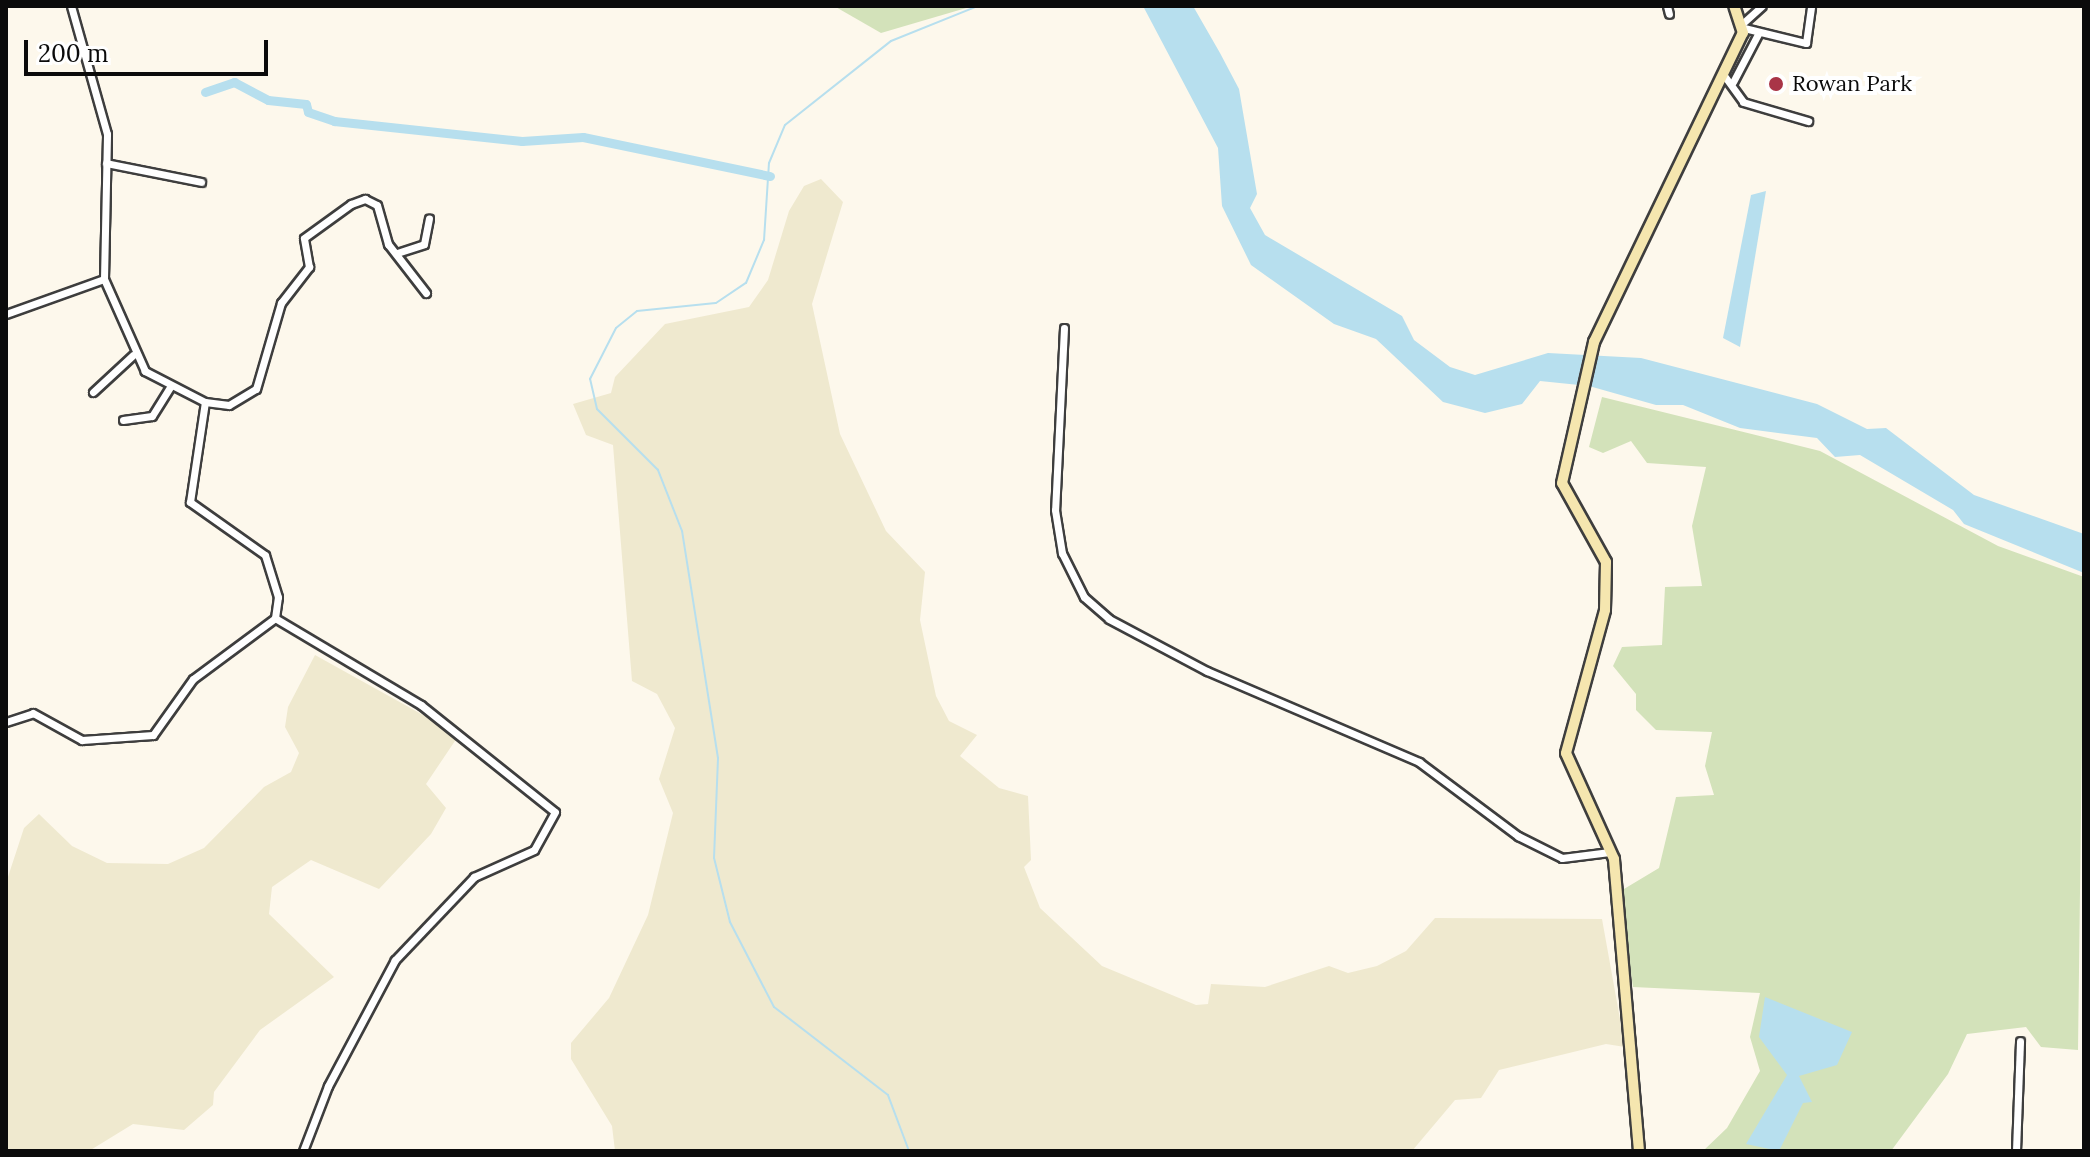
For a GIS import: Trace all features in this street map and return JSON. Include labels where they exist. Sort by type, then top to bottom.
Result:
[{"type":"main road","points":[[1639,1151],[1610,852],[1566,753],[1605,610],[1606,562],[1562,483],[1594,342],[1744,26],[1734,6]]},
{"type":"street","points":[[71,6],[107,134],[104,279],[133,355],[170,387],[205,402],[229,405],[260,383],[281,303],[309,267],[304,238],[365,199],[377,205],[397,253],[426,293]]},
{"type":"street","points":[[1762,6],[1744,26],[1806,43],[1811,6]]},
{"type":"street","points":[[1733,82],[1759,32]]},
{"type":"street","points":[[1723,74],[1733,82],[1743,102],[1808,121]]},
{"type":"street","points":[[106,163],[201,182]]},
{"type":"street","points":[[397,253],[424,244],[429,218]]},
{"type":"street","points":[[6,314],[104,279]]},
{"type":"street","points":[[1064,328],[1055,510],[1062,553],[1084,597],[1109,619],[1207,671],[1419,762],[1518,836],[1562,858],[1610,852]]},
{"type":"street","points":[[93,392],[133,355]]},
{"type":"street","points":[[123,420],[152,416],[170,387]]},
{"type":"street","points":[[6,722],[33,713],[82,740],[153,735],[193,679],[275,618],[278,597],[265,555],[190,502],[205,402]]},
{"type":"street","points":[[275,618],[421,705],[555,812],[534,850],[474,877],[395,960],[328,1086],[303,1151]]},
{"type":"street","points":[[2016,1151],[2020,1041]]},
{"type":"shaded area","points":[[821,179],[843,202],[812,304],[840,434],[886,531],[925,572],[920,620],[936,696],[949,721],[977,735],[960,756],[999,788],[1028,796],[1031,860],[1024,867],[1040,908],[1102,966],[1196,1005],[1208,1004],[1211,984],[1265,987],[1329,966],[1348,973],[1377,966],[1406,951],[1435,918],[1602,919],[1625,1047],[1606,1044],[1499,1070],[1481,1098],[1455,1100],[1412,1151],[615,1151],[612,1126],[571,1059],[571,1043],[609,998],[648,915],[673,813],[659,779],[675,728],[657,694],[632,681],[613,445],[586,435],[573,404],[611,393],[615,377],[665,324],[749,307],[768,280],[789,211],[804,186]]},
{"type":"shaded area","points":[[315,655],[459,735],[426,784],[446,808],[431,834],[379,889],[311,860],[272,887],[269,914],[334,977],[260,1030],[214,1092],[213,1105],[184,1130],[133,1124],[89,1151],[6,1151],[6,883],[24,828],[39,814],[72,846],[107,863],[168,864],[204,848],[264,787],[291,772],[299,753],[285,727],[288,707]]},
{"type":"green space","points":[[834,6],[973,6],[881,33]]},
{"type":"green space","points":[[1602,397],[1820,451],[1998,546],[2084,577],[2078,1050],[2041,1047],[2026,1027],[1967,1034],[1948,1074],[1891,1151],[1703,1151],[1727,1128],[1760,1071],[1750,1037],[1760,993],[1633,987],[1619,892],[1659,868],[1676,797],[1714,795],[1705,766],[1712,732],[1656,730],[1636,710],[1636,694],[1613,666],[1622,647],[1662,645],[1665,587],[1702,586],[1692,526],[1706,467],[1647,463],[1631,441],[1603,453],[1589,447]]},
{"type":"water","points":[[1143,6],[1193,6],[1220,53],[1239,89],[1257,194],[1250,208],[1265,235],[1402,316],[1414,340],[1450,367],[1475,375],[1548,353],[1641,358],[1817,404],[1867,429],[1886,428],[1974,495],[2084,534],[2084,573],[1964,524],[1953,510],[1860,455],[1835,457],[1817,438],[1740,428],[1683,405],[1656,405],[1589,386],[1540,381],[1522,404],[1485,413],[1443,402],[1376,339],[1334,324],[1251,265],[1222,206],[1218,148]]},
{"type":"water","points":[[1766,191],[1740,347],[1723,338],[1751,195]]},
{"type":"water","points":[[1765,997],[1852,1032],[1837,1065],[1799,1076],[1812,1102],[1803,1103],[1779,1151],[1746,1144],[1787,1075],[1759,1037]]},
{"type":"waterway","points":[[909,1151],[888,1095],[774,1007],[730,922],[714,858],[718,758],[682,531],[658,470],[597,409],[590,379],[616,328],[637,311],[716,303],[746,283],[764,240],[769,163],[785,125],[891,41],[978,6]]},
{"type":"waterway","points":[[205,92],[234,82],[268,100],[306,104],[308,112],[334,121],[522,141],[583,137],[770,176]]},
{"type":"place","name":"Rowan Park","points":[[1776,84]]}]
